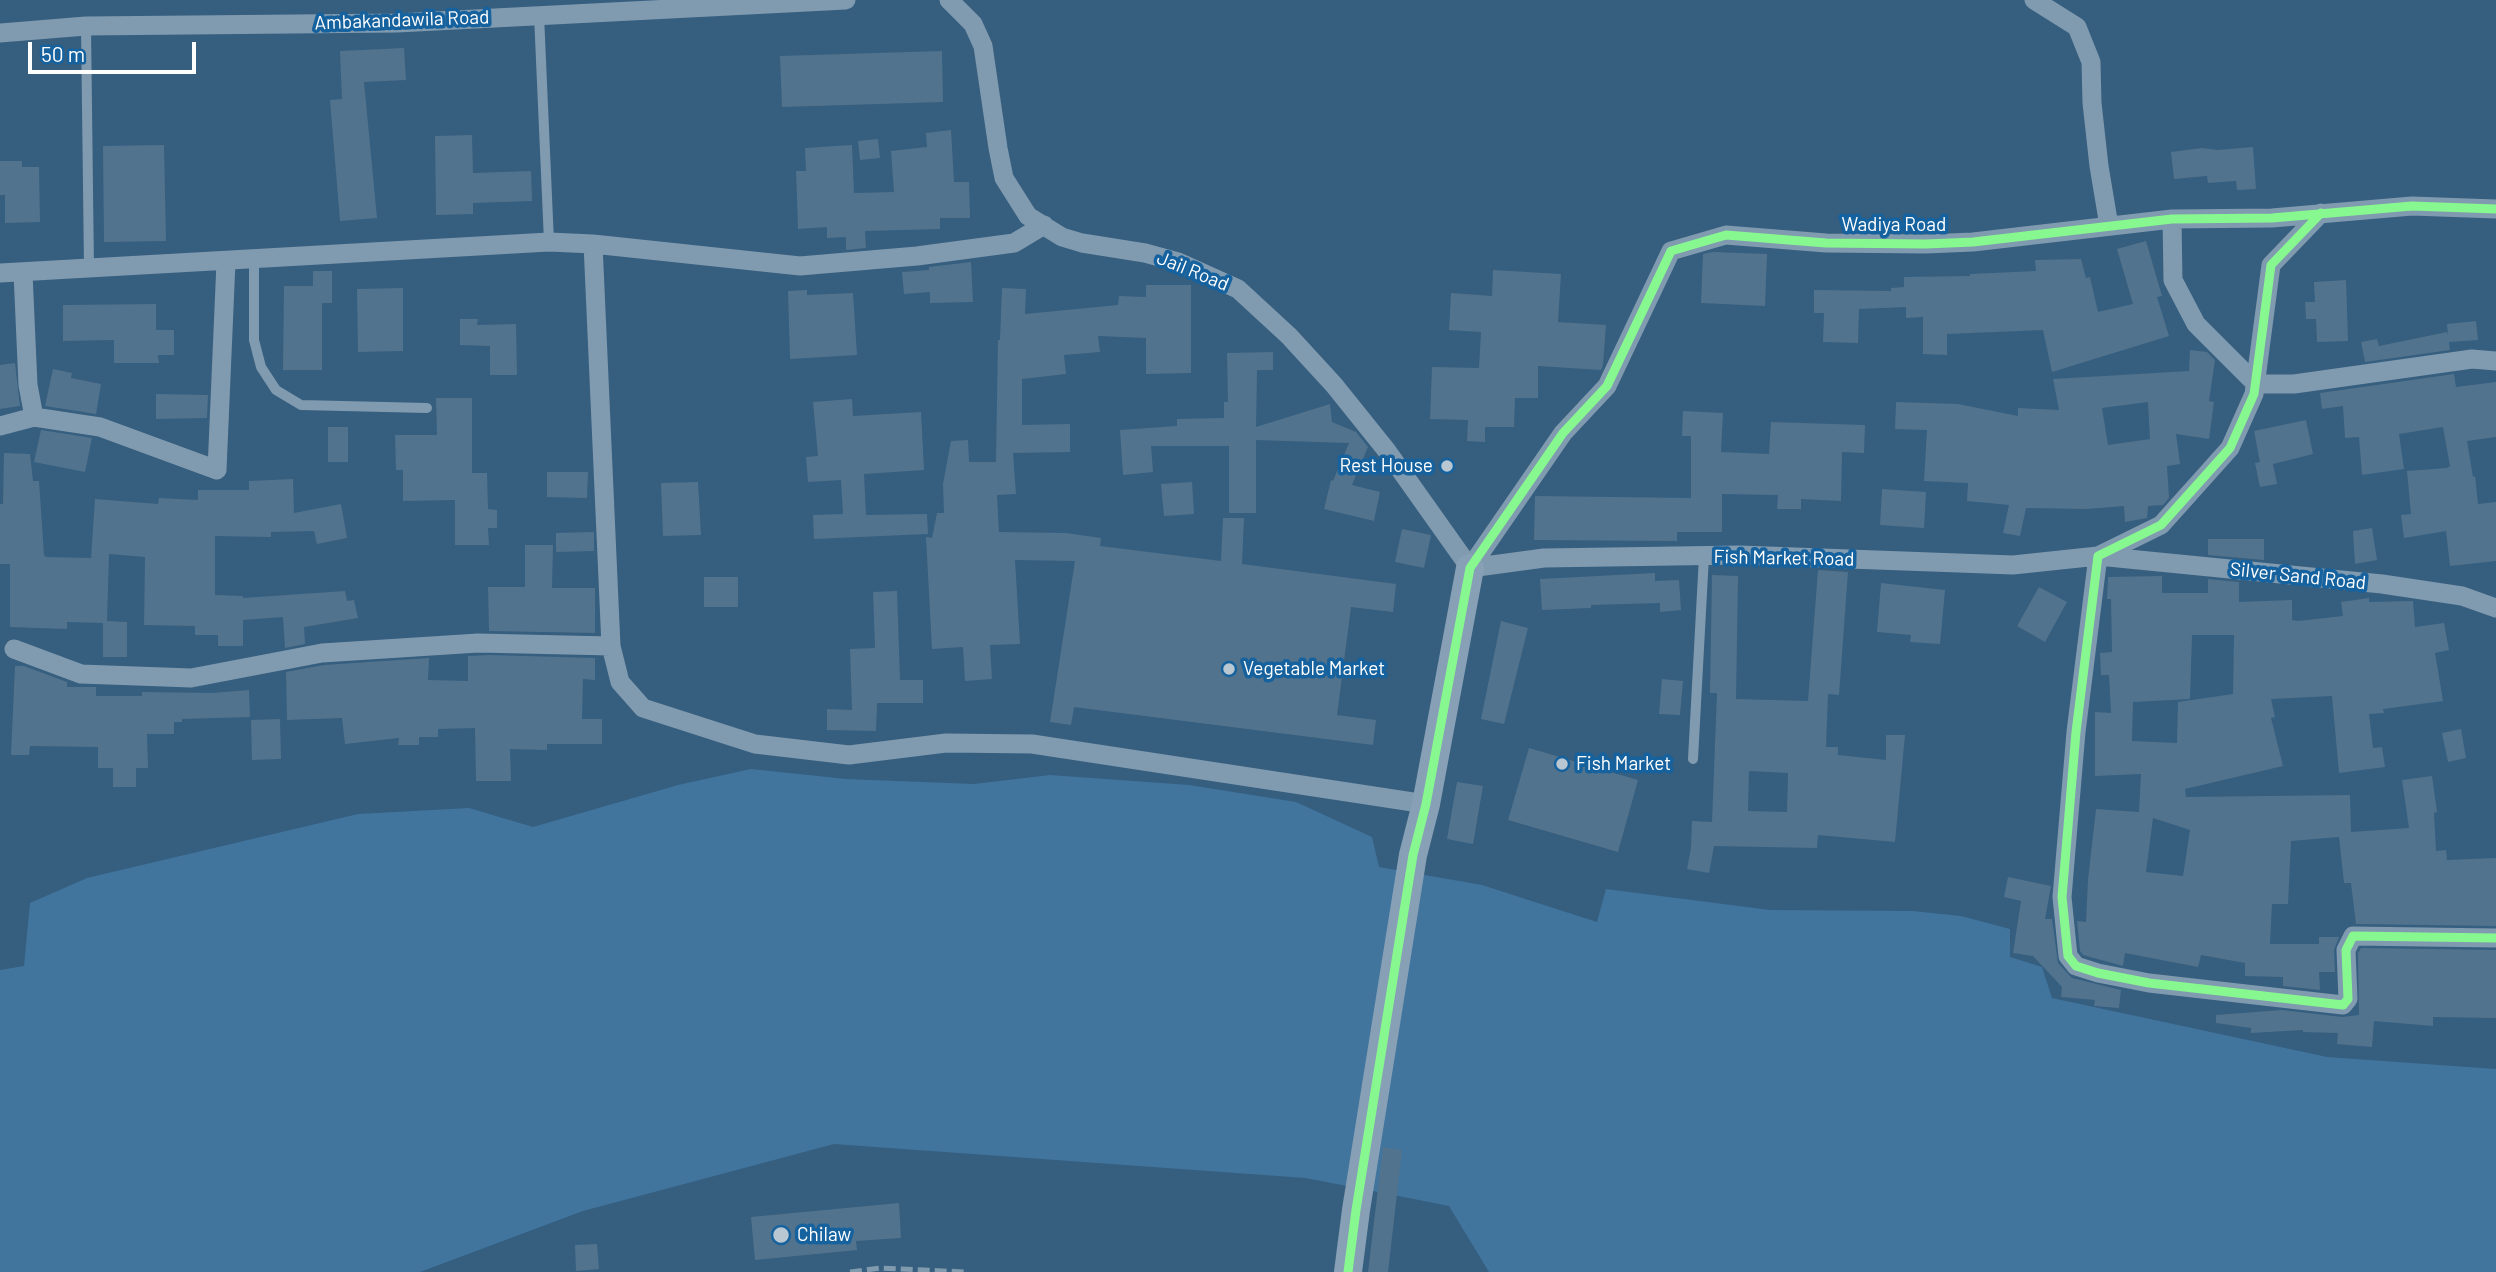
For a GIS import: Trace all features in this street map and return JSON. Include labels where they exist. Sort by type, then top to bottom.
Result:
[{"type":"street","name":"Ambakandawila Road","points":[[0,33],[86,26],[397,23],[846,0]]},
{"type":"street","name":"Jail Road","points":[[949,0],[973,24],[983,46],[1004,178],[1028,216],[1062,237],[1178,262],[1238,289],[1265,311],[1334,385],[1387,452],[1470,568]]},
{"type":"street","points":[[2034,0],[2077,27],[2091,62],[2092,103],[2109,226]]},
{"type":"street","name":"Wadiya Road","points":[[1470,568],[1563,433],[1607,386],[1671,251],[1726,235],[1826,243],[1926,244],[1973,242],[2172,219],[2272,218],[2412,206],[2496,209]]},
{"type":"street","points":[[2321,213],[2272,265],[2254,394],[2230,448],[2161,525],[2098,556],[2076,732],[2062,897],[2067,956],[2076,966],[2149,983],[2343,1005],[2348,999],[2346,950],[2353,936],[2496,938]]},
{"type":"street","points":[[2172,219],[2173,280],[2196,324],[2256,384],[2294,384],[2472,359],[2496,361]]},
{"type":"street","points":[[0,273],[550,242],[593,244],[800,266],[917,256],[1014,243],[1044,225]]},
{"type":"street","points":[[593,244],[611,646],[620,682],[643,708],[755,744],[849,755],[946,743],[1032,744],[1426,804]]},
{"type":"street","points":[[0,426],[34,417],[100,427],[217,470],[226,262]]},
{"type":"street","points":[[23,273],[28,385],[34,417]]},
{"type":"street","name":"Fish Market Road","points":[[1470,568],[1544,558],[1740,555],[2014,565],[2098,556]]},
{"type":"street","name":"Silver Sand Road","points":[[2098,556],[2382,584],[2462,596],[2496,608]]},
{"type":"street","points":[[1348,1272],[1413,855],[1426,804],[1470,568]]},
{"type":"street","points":[[14,649],[81,674],[191,678],[322,653],[478,643],[611,646]]},
{"type":"lane","points":[[539,15],[550,242]]},
{"type":"lane","points":[[86,26],[89,269]]},
{"type":"lane","points":[[254,260],[254,340],[261,367],[276,390],[301,405],[427,408]]},
{"type":"lane","points":[[1693,759],[1704,556]]},
{"type":"water","points":[[751,769],[846,779],[974,784],[1050,775],[1189,785],[1296,802],[1372,837],[1379,867],[1482,885],[1597,922],[1606,889],[1770,910],[1912,911],[1961,916],[2010,929],[2010,957],[2042,967],[2052,998],[2327,1057],[2496,1069],[2496,1272],[1489,1272],[1449,1206],[1358,1188],[1305,1178],[834,1144],[583,1211],[420,1272],[0,1272],[0,970],[24,966],[30,903],[87,878],[358,814],[469,808],[533,827],[678,785]]},
{"type":"building","points":[[404,48],[406,80],[364,82],[377,218],[340,221],[330,100],[342,99],[340,51]]},
{"type":"building","points":[[942,51],[943,102],[782,107],[780,56]]},
{"type":"building","points":[[951,130],[954,182],[969,182],[970,218],[940,218],[940,229],[865,231],[866,248],[846,250],[846,237],[827,238],[827,227],[798,229],[796,171],[806,171],[805,148],[852,145],[854,193],[894,192],[891,151],[927,147],[926,133]]},
{"type":"building","points":[[472,135],[473,173],[531,171],[532,201],[473,203],[473,214],[436,215],[435,136]]},
{"type":"building","points":[[878,139],[880,158],[860,160],[858,141]]},
{"type":"building","points":[[164,145],[166,241],[104,242],[103,146]]},
{"type":"building","points":[[2253,147],[2256,189],[2237,190],[2236,181],[2208,183],[2207,176],[2174,179],[2171,152],[2202,148],[2218,150]]},
{"type":"building","points":[[0,161],[22,161],[22,167],[39,167],[40,222],[5,223],[5,195],[0,195]]},
{"type":"building","points":[[2146,241],[2162,296],[2157,297],[2169,336],[2052,372],[2043,330],[1947,334],[1947,355],[1923,354],[1923,317],[1906,318],[1906,307],[1859,309],[1858,343],[1823,342],[1824,313],[1814,313],[1814,290],[1891,291],[1891,288],[1904,287],[1904,277],[2036,271],[2035,260],[2081,259],[2086,278],[2090,277],[2098,312],[2133,304],[2117,249]]},
{"type":"building","points":[[1703,254],[1767,254],[1765,306],[1701,303]]},
{"type":"building","points":[[971,262],[973,302],[930,303],[930,292],[904,294],[902,272]]},
{"type":"building","points":[[1493,270],[1561,274],[1558,322],[1606,325],[1603,365],[1601,370],[1538,366],[1538,398],[1515,398],[1514,427],[1485,427],[1485,442],[1467,441],[1468,420],[1430,419],[1432,367],[1479,368],[1481,332],[1449,330],[1451,293],[1492,296]]},
{"type":"building","points":[[313,271],[332,271],[332,303],[322,303],[322,370],[283,370],[284,286],[313,286]]},
{"type":"building","points":[[2346,280],[2348,341],[2317,342],[2316,319],[2306,319],[2305,302],[2315,302],[2314,282]]},
{"type":"building","points":[[1146,285],[1191,285],[1191,373],[1146,374],[1146,338],[1098,336],[1100,352],[1064,355],[1066,374],[1022,379],[1022,425],[1070,424],[1070,452],[1013,453],[1016,494],[997,495],[999,532],[1066,533],[1101,538],[1100,546],[1221,561],[1223,518],[1244,518],[1242,564],[1396,584],[1393,612],[1351,607],[1337,715],[1376,720],[1373,745],[1074,707],[1071,725],[1050,722],[1075,561],[1015,560],[1020,644],[990,645],[992,679],[965,681],[963,647],[932,649],[926,537],[932,538],[937,513],[944,513],[943,484],[951,441],[968,440],[969,462],[996,462],[998,340],[1002,288],[1026,289],[1025,314],[1118,305],[1119,296],[1146,297]]},
{"type":"building","points":[[403,288],[403,351],[358,352],[357,289]]},
{"type":"building","points":[[807,290],[807,295],[853,293],[857,355],[790,359],[788,291]]},
{"type":"building","points":[[156,304],[156,330],[174,330],[174,355],[158,355],[159,363],[114,363],[114,340],[63,341],[63,305]]},
{"type":"building","points":[[460,319],[478,319],[477,325],[516,324],[517,375],[490,375],[490,346],[460,345]]},
{"type":"building","points":[[2476,321],[2478,340],[2449,342],[2450,350],[2365,362],[2361,342],[2377,339],[2379,346],[2447,332],[2448,335],[2447,324]]},
{"type":"building","points":[[2190,350],[2207,352],[2215,360],[2209,401],[2214,402],[2209,439],[2176,434],[2180,464],[2167,466],[2169,498],[2163,505],[2148,506],[2147,518],[2125,522],[2124,506],[2087,509],[2026,508],[2020,536],[2003,533],[2009,505],[1967,501],[1968,483],[1924,481],[1927,430],[1895,429],[1896,402],[1958,404],[2018,416],[2018,408],[2059,410],[2053,379],[2189,371]],"holes":[[[2148,402],[2150,439],[2108,445],[2102,408]]]},
{"type":"building","points":[[1273,352],[1273,370],[1257,370],[1256,427],[1330,404],[1332,422],[1356,432],[1368,447],[1352,485],[1380,492],[1374,521],[1324,509],[1331,480],[1333,481],[1349,443],[1256,440],[1256,513],[1229,513],[1229,446],[1151,446],[1153,472],[1123,475],[1120,430],[1177,426],[1177,419],[1224,418],[1224,402],[1228,402],[1227,353]]},
{"type":"building","points":[[15,363],[20,406],[0,409],[0,365]]},
{"type":"building","points":[[53,369],[72,373],[71,378],[101,384],[96,414],[45,406]]},
{"type":"building","points":[[2454,374],[2456,387],[2496,382],[2496,437],[2467,441],[2478,504],[2496,502],[2496,561],[2450,566],[2446,531],[2404,538],[2401,515],[2411,514],[2407,471],[2450,466],[2443,427],[2399,434],[2404,469],[2362,475],[2359,437],[2345,438],[2343,406],[2322,409],[2320,393]]},
{"type":"building","points":[[156,394],[208,395],[207,418],[156,419]]},
{"type":"building","points":[[436,398],[472,398],[472,473],[487,473],[488,509],[497,510],[497,528],[488,528],[489,545],[455,545],[455,500],[403,501],[403,470],[396,470],[395,435],[437,435]]},
{"type":"building","points":[[852,399],[853,416],[921,412],[924,470],[864,474],[866,515],[927,514],[928,534],[814,539],[813,515],[843,514],[841,480],[808,482],[806,457],[818,456],[813,402]]},
{"type":"building","points":[[1683,411],[1723,413],[1721,452],[1769,454],[1771,422],[1865,425],[1864,453],[1842,452],[1841,501],[1801,499],[1801,509],[1777,509],[1778,495],[1722,494],[1722,532],[1677,532],[1677,541],[1534,540],[1535,496],[1691,498],[1691,436],[1682,436]]},
{"type":"building","points":[[2306,420],[2313,454],[2273,464],[2277,484],[2260,487],[2255,463],[2260,462],[2254,431]]},
{"type":"building","points":[[328,427],[348,427],[348,462],[328,462]]},
{"type":"building","points":[[41,430],[92,438],[85,472],[34,462]]},
{"type":"building","points":[[4,453],[30,454],[33,481],[39,481],[46,557],[91,558],[95,499],[158,504],[159,498],[198,500],[198,490],[249,490],[249,481],[293,479],[294,513],[341,504],[347,538],[317,544],[314,531],[271,532],[271,537],[215,536],[215,595],[243,598],[345,591],[347,601],[354,600],[358,618],[304,627],[305,644],[285,648],[283,617],[243,620],[243,646],[218,646],[218,635],[195,635],[195,626],[144,625],[145,557],[109,554],[107,621],[127,622],[127,657],[103,657],[103,623],[67,622],[67,629],[10,627],[10,564],[0,564],[0,504],[3,504]]},
{"type":"building","points":[[547,472],[588,472],[587,498],[547,497]]},
{"type":"building","points":[[698,482],[701,535],[663,536],[661,483]]},
{"type":"building","points":[[1192,482],[1194,514],[1164,516],[1161,484]]},
{"type":"building","points":[[1882,489],[1926,492],[1924,528],[1880,525]]},
{"type":"building","points":[[2372,528],[2377,560],[2355,564],[2353,531]]},
{"type":"building","points":[[1402,529],[1431,535],[1424,568],[1395,562]]},
{"type":"building","points":[[594,532],[594,551],[556,552],[556,533]]},
{"type":"building","points":[[2208,539],[2264,539],[2264,560],[2208,555]]},
{"type":"building","points":[[525,545],[553,545],[552,588],[595,588],[595,633],[489,631],[488,587],[525,587]]},
{"type":"building","points":[[1818,570],[1848,572],[1839,695],[1828,694],[1826,747],[1838,747],[1838,755],[1886,760],[1886,735],[1905,735],[1895,842],[1818,835],[1817,848],[1714,846],[1709,873],[1687,869],[1692,821],[1712,822],[1717,693],[1710,693],[1712,575],[1738,576],[1736,699],[1808,701]],"holes":[[[1749,771],[1788,773],[1787,812],[1748,811]]]},
{"type":"building","points":[[1655,573],[1655,581],[1679,580],[1681,610],[1660,612],[1660,603],[1542,610],[1540,579]]},
{"type":"building","points":[[2162,576],[2162,593],[2208,593],[2208,579],[2239,582],[2239,602],[2292,600],[2292,620],[2298,621],[2343,616],[2341,602],[2369,598],[2369,602],[2413,601],[2415,627],[2444,623],[2449,650],[2435,653],[2443,701],[2383,709],[2384,713],[2369,714],[2373,748],[2382,747],[2385,767],[2339,773],[2332,696],[2271,699],[2275,717],[2271,718],[2283,766],[2185,789],[2186,797],[2350,795],[2351,832],[2409,828],[2402,780],[2432,776],[2437,812],[2434,813],[2436,851],[2446,850],[2447,860],[2496,858],[2496,926],[2356,924],[2351,883],[2344,883],[2339,837],[2291,841],[2288,904],[2272,904],[2270,944],[2319,944],[2319,937],[2339,937],[2334,950],[2335,972],[2319,972],[2320,990],[2283,986],[2283,977],[2245,976],[2245,963],[2201,955],[2198,967],[2125,953],[2123,966],[2083,955],[2080,951],[2077,921],[2086,922],[2096,809],[2139,812],[2141,774],[2095,776],[2095,712],[2111,713],[2109,675],[2101,675],[2100,653],[2112,652],[2111,599],[2107,599],[2108,577]],"holes":[[[2192,635],[2234,635],[2233,694],[2178,702],[2177,743],[2132,741],[2133,702],[2190,699]],[[2153,818],[2190,830],[2183,876],[2146,872]]]},
{"type":"building","points":[[704,577],[738,577],[738,607],[704,607]]},
{"type":"building","points":[[1881,583],[1945,590],[1940,644],[1910,642],[1911,635],[1877,632]]},
{"type":"building","points":[[2039,587],[2067,602],[2045,642],[2017,626]]},
{"type":"building","points":[[897,591],[900,680],[923,680],[923,703],[877,703],[876,731],[827,730],[827,709],[852,710],[850,649],[875,648],[873,592]]},
{"type":"building","points":[[1501,621],[1528,628],[1504,724],[1481,719]]},
{"type":"building","points":[[468,656],[595,658],[595,680],[583,679],[582,719],[602,719],[602,744],[547,744],[547,750],[510,749],[511,781],[476,781],[475,728],[438,729],[438,737],[419,737],[419,745],[398,745],[399,738],[345,744],[342,718],[287,720],[286,672],[324,665],[429,658],[428,680],[468,681]]},
{"type":"building","points":[[15,666],[24,666],[67,682],[67,687],[96,687],[96,696],[142,696],[142,692],[212,693],[249,690],[250,717],[182,719],[182,722],[174,722],[174,734],[147,734],[148,768],[136,768],[136,787],[113,787],[113,768],[98,768],[98,747],[30,746],[29,755],[11,755]]},
{"type":"building","points":[[1662,679],[1683,681],[1680,715],[1659,714]]},
{"type":"building","points":[[280,719],[281,759],[252,760],[251,720]]},
{"type":"building","points":[[2461,729],[2466,758],[2448,762],[2442,733]]},
{"type":"building","points":[[1529,748],[1638,780],[1618,852],[1508,820]]},
{"type":"building","points":[[1457,782],[1483,786],[1473,844],[1447,839]]},
{"type":"building","points":[[2008,877],[2051,886],[2045,919],[2052,919],[2058,963],[2072,978],[2121,990],[2119,1008],[2094,1006],[2095,1000],[2061,997],[2062,987],[2033,956],[2013,953],[2021,901],[2004,897]]},
{"type":"building","points":[[2361,948],[2496,950],[2496,1018],[2433,1017],[2433,1026],[2374,1021],[2372,1047],[2337,1044],[2338,1033],[2303,1030],[2251,1033],[2251,1028],[2216,1023],[2216,1015],[2282,1010],[2342,1017],[2359,1015],[2358,953]]},
{"type":"building","points":[[1383,1147],[1402,1150],[1388,1272],[1368,1272]]},
{"type":"building","points":[[899,1203],[901,1238],[856,1241],[857,1250],[755,1260],[751,1217]]},
{"type":"building","points":[[597,1244],[599,1269],[576,1271],[575,1245]]},
{"type":"railway","points":[[850,1272],[881,1268],[965,1272]]},
{"type":"cycle path","points":[[1348,1272],[1413,855],[1426,804],[1470,568],[1563,433],[1607,386],[1671,251],[1726,235],[1826,243],[1926,244],[1973,242],[2172,219],[2272,218],[2412,206],[2496,209]]},
{"type":"cycle path","points":[[2321,213],[2271,265],[2254,394],[2230,448],[2161,525],[2098,556],[2076,732],[2062,897],[2068,956],[2076,966],[2149,983],[2343,1005],[2348,999],[2346,950],[2353,936],[2496,938]]},
{"type":"place","name":"Rest House","points":[[1447,466]]},
{"type":"place","name":"Vegetable Market","points":[[1229,669]]},
{"type":"place","name":"Fish Market","points":[[1562,764]]},
{"type":"place","name":"Chilaw","points":[[781,1235]]}]
